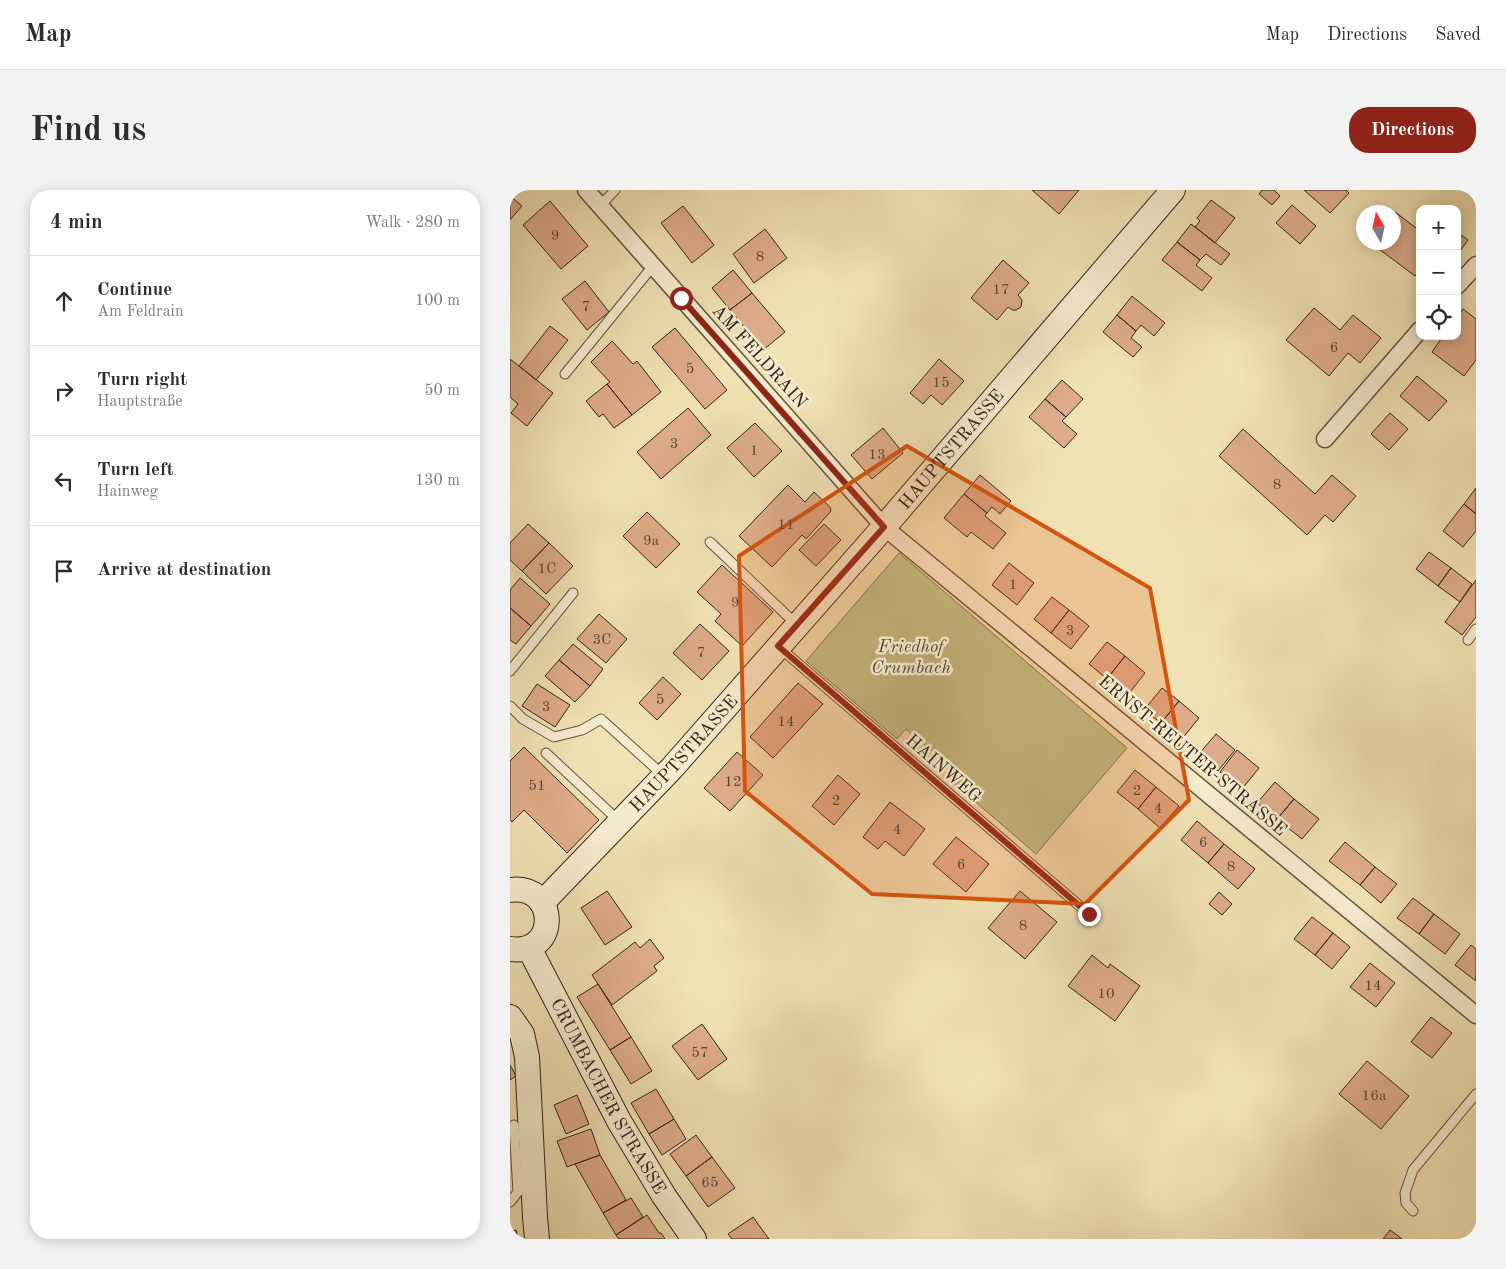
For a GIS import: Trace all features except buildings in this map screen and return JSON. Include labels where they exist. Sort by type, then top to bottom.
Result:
[{"type":"main road","name":"HAUPTSTRASSE","points":[[542,903],[664,776],[884,527],[1173,190]]},
{"type":"main road","points":[[510,890],[526,890],[538,898],[546,914],[547,926],[538,941],[519,949]]},
{"type":"main road","name":"CRUMBACHER STRASSE","points":[[519,949],[618,1120],[664,1196],[694,1239]]},
{"type":"main road","points":[[510,1017],[522,1034],[528,1057],[537,1239]]},
{"type":"street","name":"AM FELDRAIN","points":[[586,190],[884,527]]},
{"type":"street","points":[[1461,282],[1476,265]]},
{"type":"street","points":[[1325,439],[1416,335]]},
{"type":"street","name":"ERNST-REUTER-STRASSE","points":[[884,527],[1476,1015]]},
{"type":"lane","points":[[600,206],[615,190]]},
{"type":"lane","points":[[565,374],[653,266]]},
{"type":"lane","points":[[710,542],[797,625]]},
{"type":"lane","points":[[510,671],[573,593]]},
{"type":"lane","points":[[1468,640],[1476,629]]},
{"type":"lane","name":"HAINWEG","points":[[778,646],[1089,914]]},
{"type":"lane","points":[[510,706],[523,719],[554,737],[582,730],[601,720],[664,776]]},
{"type":"lane","points":[[546,753],[620,822]]},
{"type":"lane","points":[[1413,1211],[1406,1203],[1405,1193],[1413,1170],[1476,1094]]},
{"type":"lane","points":[[510,1202],[518,1192],[514,1125]]},
{"type":"highlighted area","points":[[907,446],[1150,588],[1189,800],[1085,904],[872,894],[745,791],[739,556]]},
{"type":"green space","name":"Friedhof Crumbach","points":[[899,553],[1127,748],[1036,854],[948,778],[955,770],[906,729],[897,739],[806,661]]},
{"type":"route","points":[[681,298],[884,527],[778,646],[1089,914]]}]
